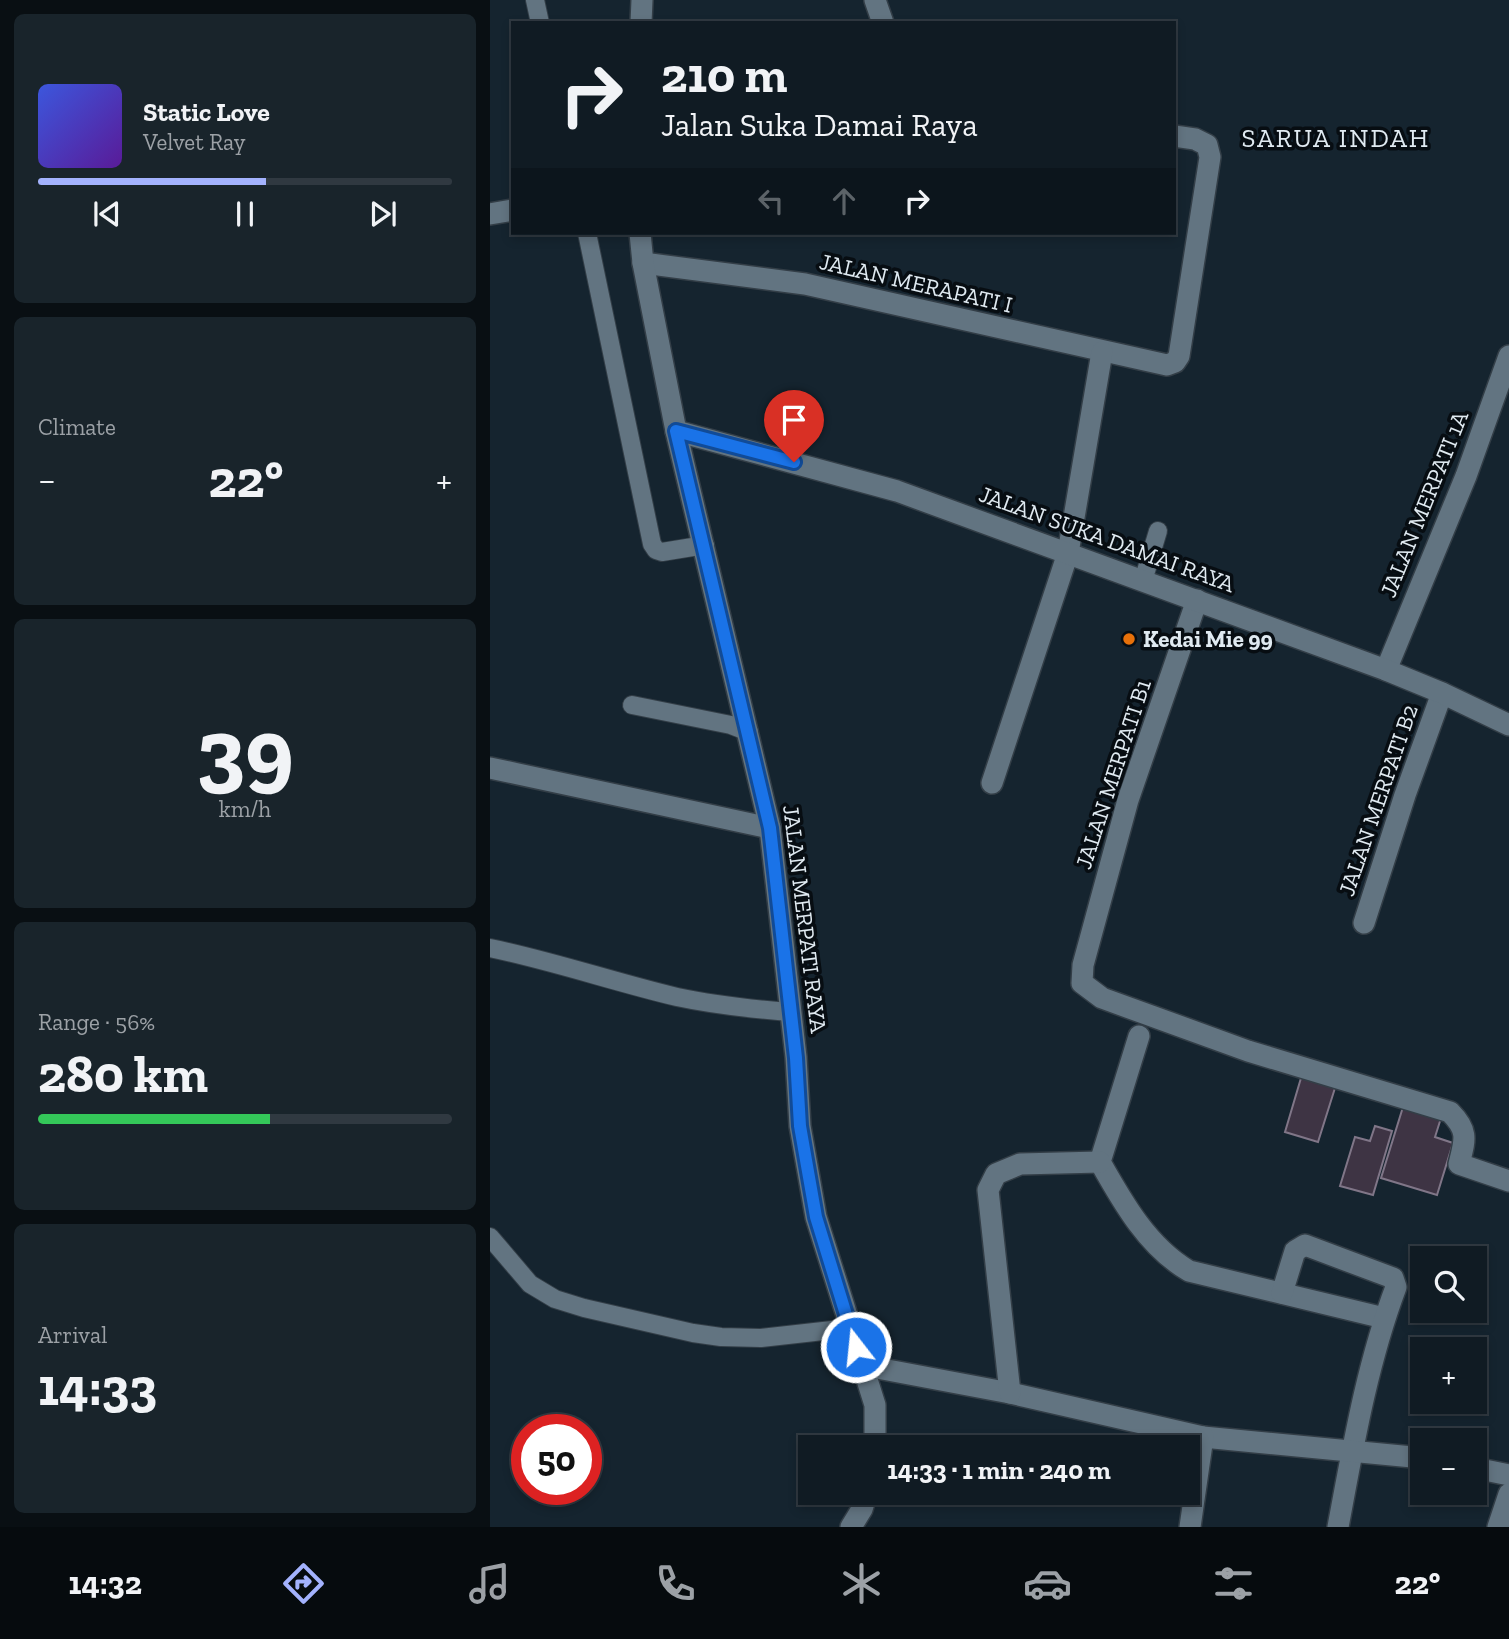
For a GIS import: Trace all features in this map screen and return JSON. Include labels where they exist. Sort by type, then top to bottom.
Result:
[{"type":"street","points":[[641,21],[642,0]]},
{"type":"street","points":[[875,0],[882,21]]},
{"type":"street","name":"JALAN MERAPATI I","points":[[643,263],[805,284],[1167,365],[1175,362],[1179,356],[1210,157],[1207,145],[1195,139],[1176,136]]},
{"type":"street","points":[[490,214],[511,210]]},
{"type":"street","name":"JALAN MERPATI RAYA","points":[[640,235],[643,263],[676,431],[770,828],[796,1058],[800,1126],[816,1217],[875,1405],[874,1435]]},
{"type":"street","points":[[992,783],[1068,553],[1102,352]]},
{"type":"street","name":"JALAN MERPATI 1A","points":[[1386,670],[1466,476],[1509,356]]},
{"type":"street","name":"JALAN SUKA DAMAI RAYA","points":[[676,431],[897,491],[1386,670],[1509,725]]},
{"type":"street","name":"JALAN MERPATI B1","points":[[1197,600],[1128,800],[1083,965],[1082,983],[1102,998],[1248,1051],[1450,1112],[1459,1120],[1466,1135],[1459,1164],[1509,1181]]},
{"type":"street","name":"JALAN MERPATI B2","points":[[1364,923],[1405,795],[1442,693]]},
{"type":"street","points":[[490,768],[770,828]]},
{"type":"street","points":[[1139,1036],[1100,1162],[1130,1215],[1174,1262],[1189,1271],[1384,1318]]},
{"type":"street","points":[[1010,1393],[988,1190],[996,1174],[1020,1164],[1100,1162]]},
{"type":"street","points":[[1282,1293],[1295,1251],[1305,1245],[1393,1278],[1396,1287],[1384,1318],[1351,1453],[1338,1527]]},
{"type":"street","points":[[861,1365],[1010,1393],[1203,1437],[1410,1457]]},
{"type":"street","points":[[1190,1527],[1203,1437]]},
{"type":"street","points":[[1487,1470],[1509,1475]]},
{"type":"street","points":[[1498,1527],[1509,1494]]},
{"type":"street","points":[[851,1527],[863,1505]]},
{"type":"lane","points":[[535,0],[540,21]]},
{"type":"lane","points":[[587,235],[652,544],[656,550],[662,552],[705,545]]},
{"type":"lane","points":[[1143,581],[1158,531]]},
{"type":"lane","points":[[632,705],[731,725],[749,732]]},
{"type":"lane","points":[[490,948],[535,957],[678,997],[789,1012]]},
{"type":"lane","points":[[490,1237],[530,1284],[555,1299],[584,1308],[721,1337],[761,1338],[850,1328]]},
{"type":"building","points":[[1301,1078],[1335,1088],[1318,1142],[1285,1132]]},
{"type":"building","points":[[1403,1107],[1441,1118],[1435,1137],[1453,1143],[1437,1195],[1381,1178]]},
{"type":"building","points":[[1375,1126],[1392,1131],[1373,1195],[1340,1186],[1355,1137],[1370,1141]]},
{"type":"place","name":"Kedai Mie 99","points":[[1129,639]]},
{"type":"district","name":"SARUA INDAH","points":[[1336,138]]},
{"type":"route","points":[[794,462],[676,431],[770,828],[796,1058],[800,1126],[816,1217],[856,1347]]}]
